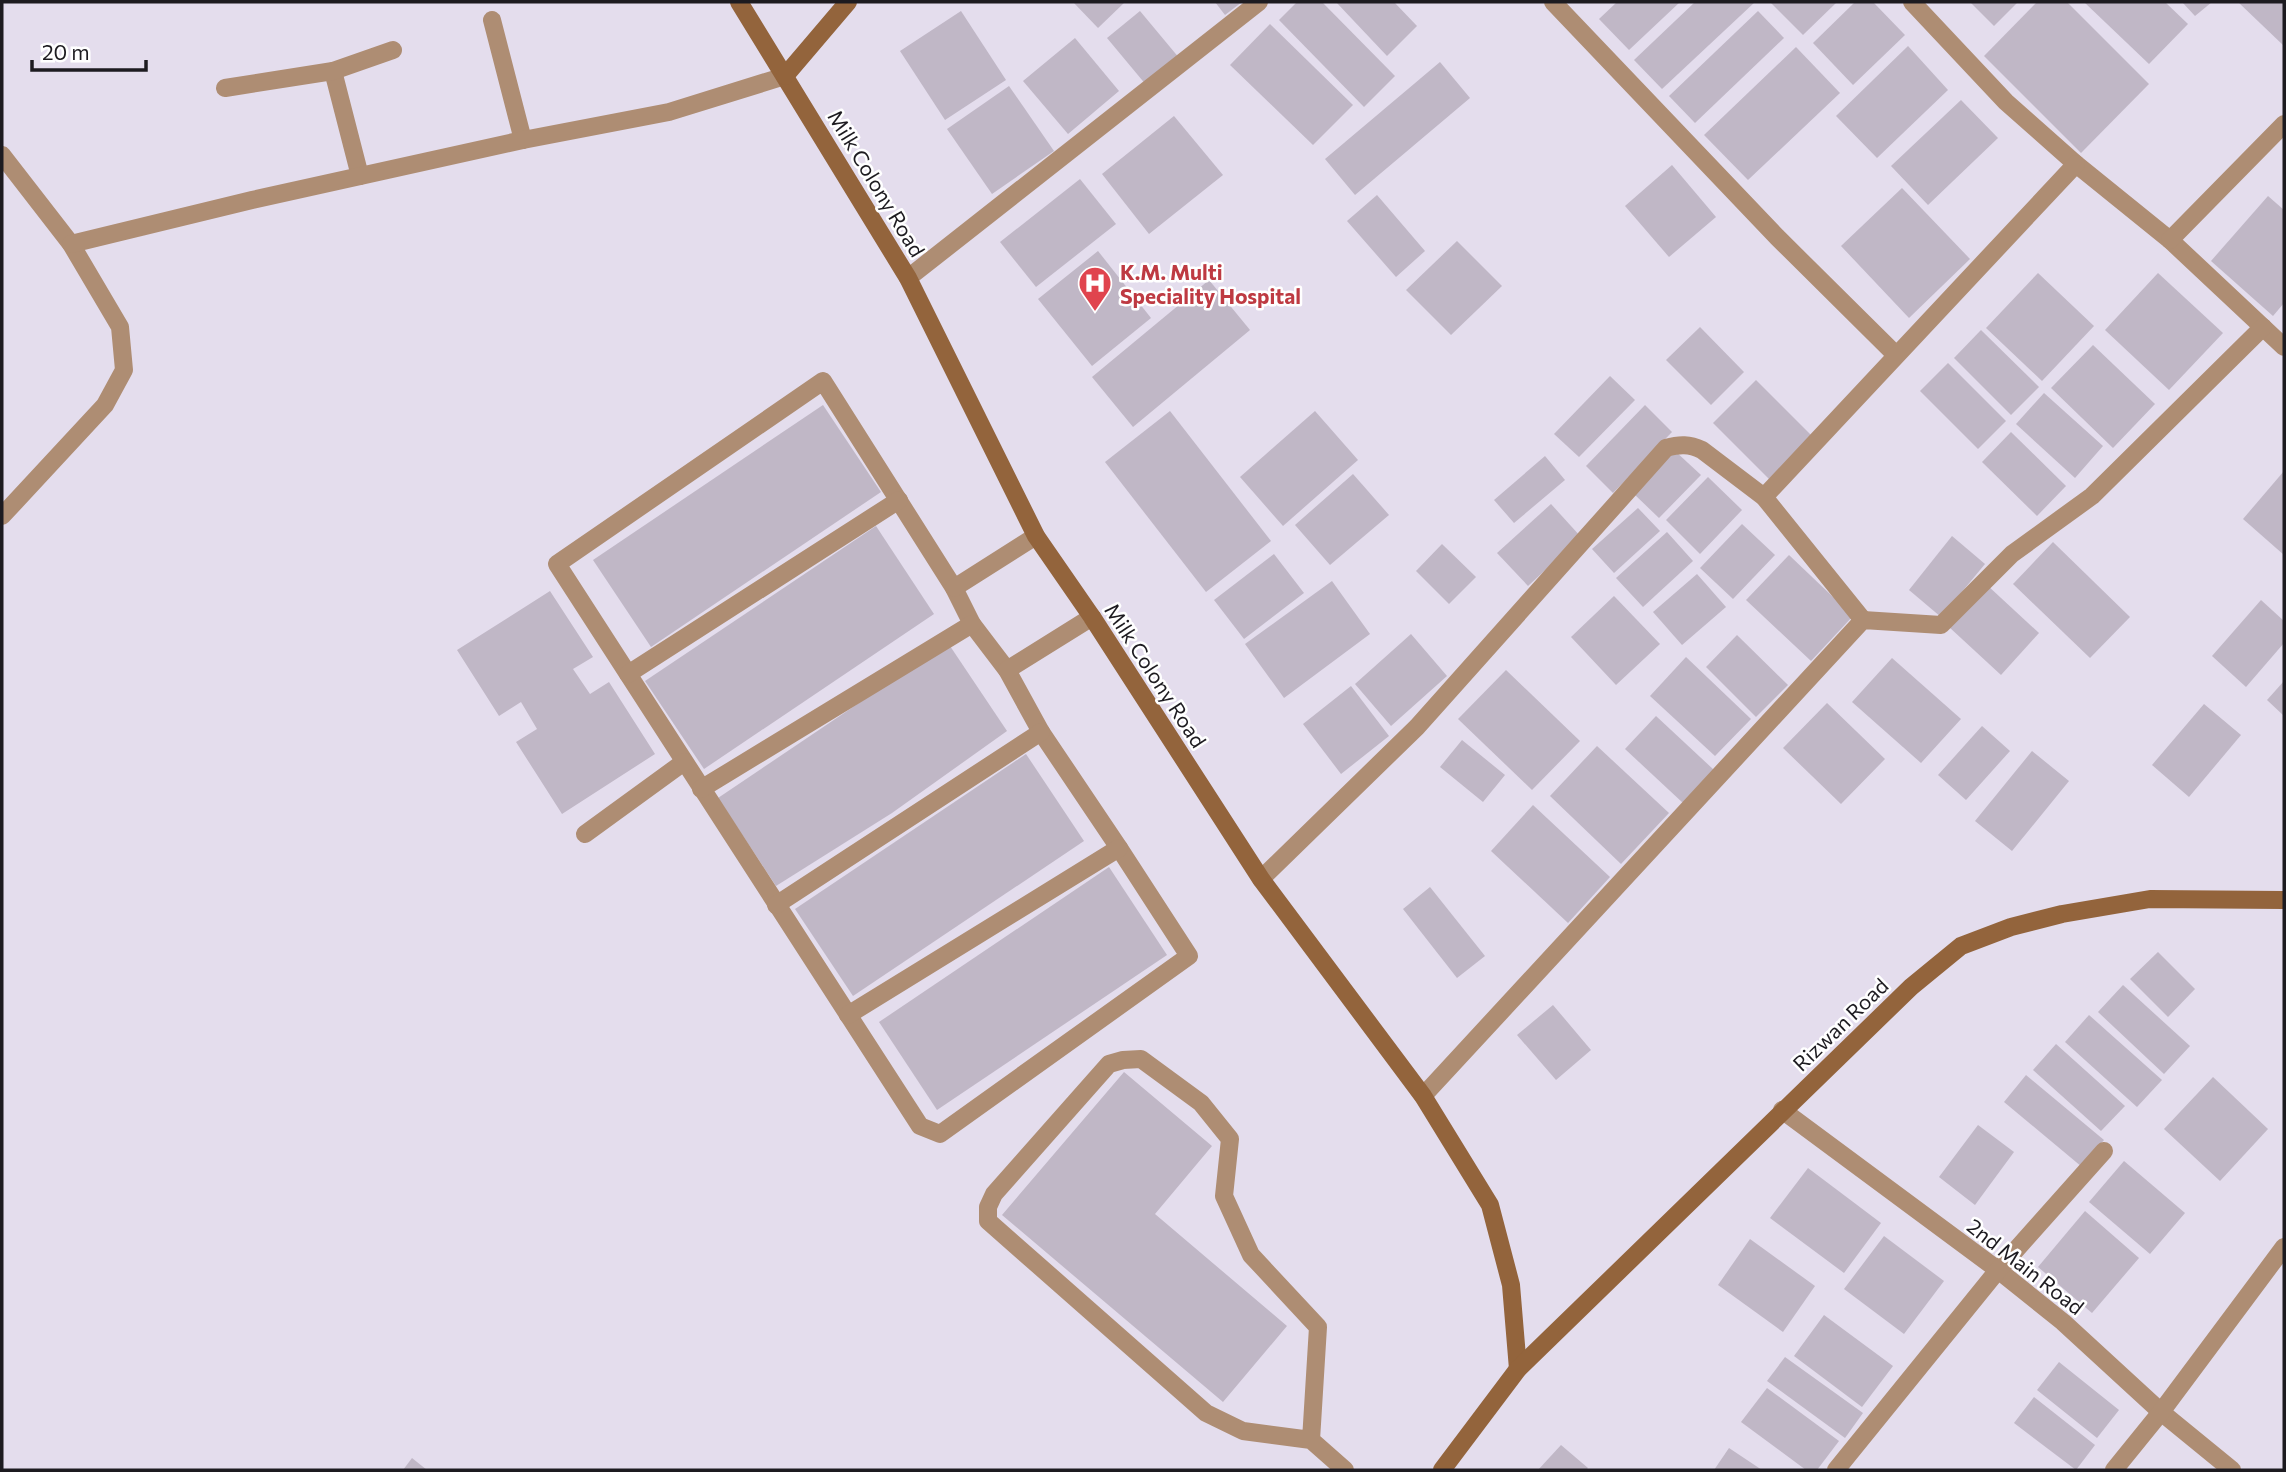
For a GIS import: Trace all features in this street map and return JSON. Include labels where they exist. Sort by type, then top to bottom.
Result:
[{"type":"main road","name":"Milk Colony Road","points":[[739,2],[908,278],[1036,536],[1093,617],[1261,879],[1423,1096],[1490,1205],[1510,1285],[1518,1368]]},
{"type":"main road","points":[[785,76],[848,2]]},
{"type":"main road","name":"Rizwan Road","points":[[1442,1470],[1518,1368],[1911,987],[1962,946],[2011,927],[2049,917],[2150,899],[2284,900]]},
{"type":"street","points":[[908,278],[1259,2]]},
{"type":"street","points":[[1553,2],[1777,237],[1895,354]]},
{"type":"street","points":[[1912,2],[2006,102],[2076,164],[2171,240],[2284,347]]},
{"type":"street","points":[[492,20],[523,140]]},
{"type":"street","points":[[225,88],[333,71],[393,50]]},
{"type":"street","points":[[333,71],[360,176]]},
{"type":"street","points":[[71,244],[252,200],[523,140],[669,112],[785,76]]},
{"type":"street","points":[[2171,240],[2284,124]]},
{"type":"street","points":[[2,155],[71,244],[120,327],[124,370],[105,405],[2,516]]},
{"type":"street","points":[[1763,497],[2076,164]]},
{"type":"street","points":[[1261,879],[1417,727],[1666,448],[1678,444],[1702,450],[1763,497],[1863,620],[1941,625],[2012,554],[2092,496],[2263,327]]},
{"type":"street","points":[[823,381],[899,500],[954,588],[972,624],[1007,670],[1041,732],[1189,956],[940,1134],[920,1126],[557,565],[823,381]]},
{"type":"street","points":[[628,674],[899,500]]},
{"type":"street","points":[[954,588],[1036,536]]},
{"type":"street","points":[[1007,670],[1093,617]]},
{"type":"street","points":[[1423,1096],[1863,620]]},
{"type":"street","points":[[701,789],[972,624]]},
{"type":"street","points":[[776,905],[1041,732]]},
{"type":"street","points":[[584,834],[684,762]]},
{"type":"street","points":[[848,1015],[1119,848]]},
{"type":"street","points":[[1311,1440],[1318,1328],[1251,1255],[1224,1196],[1230,1139],[1200,1103],[1141,1059],[1109,1064],[994,1194],[988,1207],[988,1222],[1206,1412],[1243,1431],[1311,1440],[1345,1470]]},
{"type":"street","name":"2nd Main Road","points":[[1782,1110],[1998,1270],[2063,1322],[2161,1412],[2232,1470]]},
{"type":"street","points":[[1836,1470],[1998,1270],[2104,1151]]},
{"type":"street","points":[[2114,1470],[2161,1412],[2284,1247]]},
{"type":"building","points":[[1073,2],[1125,2],[1098,28]]},
{"type":"building","points":[[1215,2],[1242,2],[1225,15]]},
{"type":"building","points":[[1297,2],[1322,2],[1395,76],[1364,107],[1279,20]]},
{"type":"building","points":[[1336,2],[1394,2],[1417,26],[1387,56]]},
{"type":"building","points":[[1617,2],[1680,2],[1629,50],[1599,19]]},
{"type":"building","points":[[1695,2],[1755,2],[1662,89],[1634,60]]},
{"type":"building","points":[[1770,2],[1837,2],[1803,35]]},
{"type":"building","points":[[1855,2],[1873,2],[1905,35],[1853,85],[1813,43]]},
{"type":"building","points":[[1970,2],[2018,2],[1994,26]]},
{"type":"building","points":[[2037,2],[2067,2],[2149,84],[2081,153],[1984,56]]},
{"type":"building","points":[[2084,2],[2165,2],[2188,24],[2149,64]]},
{"type":"building","points":[[2182,2],[2212,2],[2195,16]]},
{"type":"building","points":[[2238,2],[2284,2],[2284,46]]},
{"type":"building","points":[[961,11],[1006,80],[945,120],[900,51]]},
{"type":"building","points":[[1140,11],[1180,59],[1147,86],[1107,38]]},
{"type":"building","points":[[1758,11],[1784,38],[1695,123],[1669,96]]},
{"type":"building","points":[[1270,24],[1353,105],[1313,145],[1230,65]]},
{"type":"building","points":[[1075,38],[1119,91],[1068,134],[1023,81]]},
{"type":"building","points":[[1908,46],[1948,90],[1877,158],[1836,116]]},
{"type":"building","points":[[1796,47],[1840,93],[1748,180],[1704,135]]},
{"type":"building","points":[[1440,62],[1470,98],[1355,195],[1325,159]]},
{"type":"building","points":[[1009,86],[1054,151],[992,194],[947,129]]},
{"type":"building","points":[[1961,100],[1998,138],[1928,205],[1891,166]]},
{"type":"building","points":[[1174,116],[1223,175],[1149,234],[1102,174]]},
{"type":"building","points":[[1672,165],[1716,217],[1669,257],[1625,206]]},
{"type":"building","points":[[1080,179],[1116,224],[1036,287],[1000,242]]},
{"type":"building","points":[[1902,188],[1970,259],[1909,318],[1841,246]]},
{"type":"building","points":[[1377,195],[1425,251],[1396,277],[1347,221]]},
{"type":"building","points":[[2268,196],[2284,210],[2284,303],[2273,316],[2211,261]]},
{"type":"building","points":[[1457,241],[1502,286],[1451,335],[1406,290]]},
{"type":"building","points":[[1098,251],[1151,318],[1092,366],[1038,299]]},
{"type":"building","points":[[2038,273],[2094,326],[2042,381],[1986,328]]},
{"type":"building","points":[[2158,273],[2223,333],[2169,390],[2105,330]]},
{"type":"building","points":[[1209,280],[1250,330],[1133,427],[1092,377]]},
{"type":"building","points":[[1700,327],[1744,372],[1711,405],[1666,360]]},
{"type":"building","points":[[1981,330],[2039,387],[2011,415],[1954,358]]},
{"type":"building","points":[[2093,345],[2155,404],[2113,448],[2051,388]]},
{"type":"building","points":[[1948,363],[2006,421],[1978,449],[1920,391]]},
{"type":"building","points":[[1610,376],[1635,400],[1579,457],[1554,434]]},
{"type":"building","points":[[1756,380],[1812,436],[1769,479],[1713,423]]},
{"type":"building","points":[[2044,393],[2103,446],[2075,478],[2016,424]]},
{"type":"building","points":[[823,405],[881,492],[651,647],[593,560]]},
{"type":"building","points":[[1645,405],[1672,432],[1613,493],[1586,466]]},
{"type":"building","points":[[1170,411],[1271,541],[1206,592],[1105,462]]},
{"type":"building","points":[[1315,411],[1358,460],[1283,526],[1240,477]]},
{"type":"building","points":[[2011,432],[2066,486],[2037,516],[1982,462]]},
{"type":"building","points":[[1674,450],[1701,475],[1659,518],[1633,493]]},
{"type":"building","points":[[1545,456],[1565,480],[1514,523],[1494,500]]},
{"type":"building","points":[[2284,471],[2284,555],[2243,519]]},
{"type":"building","points":[[1353,474],[1389,515],[1330,565],[1295,525]]},
{"type":"building","points":[[1708,477],[1742,510],[1700,554],[1666,520]]},
{"type":"building","points":[[1551,504],[1581,537],[1528,586],[1497,553]]},
{"type":"building","points":[[1638,508],[1660,531],[1614,573],[1592,549]]},
{"type":"building","points":[[1742,524],[1775,555],[1733,599],[1700,568]]},
{"type":"building","points":[[876,526],[934,614],[704,769],[645,681]]},
{"type":"building","points":[[1667,532],[1693,561],[1643,607],[1616,578]]},
{"type":"building","points":[[1952,536],[1985,564],[1941,617],[1909,590]]},
{"type":"building","points":[[2053,542],[2130,617],[2090,658],[2013,584]]},
{"type":"building","points":[[1442,544],[1476,577],[1449,604],[1416,571]]},
{"type":"building","points":[[1274,554],[1304,593],[1244,639],[1214,600]]},
{"type":"building","points":[[1789,555],[1853,616],[1811,661],[1746,600]]},
{"type":"building","points":[[1697,574],[1726,607],[1682,645],[1653,612]]},
{"type":"building","points":[[1332,581],[1370,634],[1284,698],[1245,644]]},
{"type":"building","points":[[1987,585],[2039,633],[2001,675],[1949,627]]},
{"type":"building","points":[[550,591],[593,657],[573,669],[590,694],[609,682],[655,754],[562,814],[516,742],[537,729],[521,702],[499,716],[457,650]]},
{"type":"building","points":[[1614,596],[1660,644],[1616,685],[1571,637]]},
{"type":"building","points":[[2261,600],[2284,621],[2284,643],[2246,687],[2212,656]]},
{"type":"building","points":[[1411,634],[1447,676],[1391,726],[1355,684]]},
{"type":"building","points":[[1737,635],[1788,685],[1756,717],[1706,667]]},
{"type":"building","points":[[948,643],[1007,731],[892,813],[776,886],[718,798]]},
{"type":"building","points":[[1686,657],[1751,719],[1715,756],[1650,696]]},
{"type":"building","points":[[1892,658],[1961,719],[1921,763],[1852,702]]},
{"type":"building","points":[[1506,670],[1580,741],[1532,790],[1458,719]]},
{"type":"building","points":[[2284,681],[2284,716],[2267,700]]},
{"type":"building","points":[[1351,686],[1389,736],[1341,774],[1303,724]]},
{"type":"building","points":[[1827,703],[1885,759],[1841,804],[1783,748]]},
{"type":"building","points":[[2204,704],[2241,735],[2189,797],[2152,765]]},
{"type":"building","points":[[1656,716],[1714,770],[1683,803],[1625,749]]},
{"type":"building","points":[[1982,726],[2010,751],[1966,800],[1938,775]]},
{"type":"building","points":[[1462,740],[1505,775],[1483,802],[1440,767]]},
{"type":"building","points":[[1597,746],[1669,813],[1621,864],[1550,796]]},
{"type":"building","points":[[2032,751],[2069,781],[2012,851],[1975,821]]},
{"type":"building","points":[[1026,754],[1084,841],[853,996],[795,909]]},
{"type":"building","points":[[1533,805],[1610,877],[1568,923],[1491,851]]},
{"type":"building","points":[[1109,867],[1167,955],[937,1110],[879,1022]]},
{"type":"building","points":[[1430,887],[1485,956],[1457,978],[1403,909]]},
{"type":"building","points":[[2158,952],[2195,989],[2168,1017],[2130,979]]},
{"type":"building","points":[[2123,985],[2190,1046],[2164,1074],[2098,1012]]},
{"type":"building","points":[[1553,1005],[1591,1050],[1556,1080],[1517,1035]]},
{"type":"building","points":[[2089,1015],[2162,1080],[2137,1107],[2065,1042]]},
{"type":"building","points":[[2056,1044],[2125,1106],[2101,1131],[2033,1070]]},
{"type":"building","points":[[1124,1072],[1212,1146],[1155,1214],[1287,1326],[1223,1402],[1002,1215]]},
{"type":"building","points":[[2026,1075],[2104,1140],[2082,1167],[2004,1102]]},
{"type":"building","points":[[2213,1077],[2268,1129],[2220,1181],[2164,1129]]},
{"type":"building","points":[[1978,1125],[2014,1152],[1975,1205],[1939,1177]]},
{"type":"building","points":[[2124,1161],[2185,1213],[2150,1254],[2089,1202]]},
{"type":"building","points":[[1808,1168],[1881,1223],[1844,1273],[1770,1218]]},
{"type":"building","points":[[2085,1211],[2139,1258],[2092,1313],[2038,1267]]},
{"type":"building","points":[[1884,1236],[1944,1281],[1904,1334],[1844,1289]]},
{"type":"building","points":[[1750,1239],[1815,1286],[1783,1332],[1718,1285]]},
{"type":"building","points":[[1824,1315],[1893,1366],[1862,1407],[1794,1356]]},
{"type":"building","points":[[1785,1357],[1863,1413],[1845,1438],[1767,1381]]},
{"type":"building","points":[[2059,1362],[2119,1410],[2097,1438],[2037,1390]]},
{"type":"building","points":[[1767,1388],[1839,1441],[1817,1470],[1806,1470],[1741,1422]]},
{"type":"building","points":[[2034,1397],[2095,1445],[2076,1470],[2014,1423]]},
{"type":"building","points":[[1561,1445],[1588,1468],[1538,1470]]},
{"type":"building","points":[[1729,1448],[1762,1470],[1714,1470]]},
{"type":"building","points":[[412,1458],[427,1470],[403,1470]]},
{"type":"place","name":"K.M. Multi Speciality Hospital","points":[[1095,313]]}]
